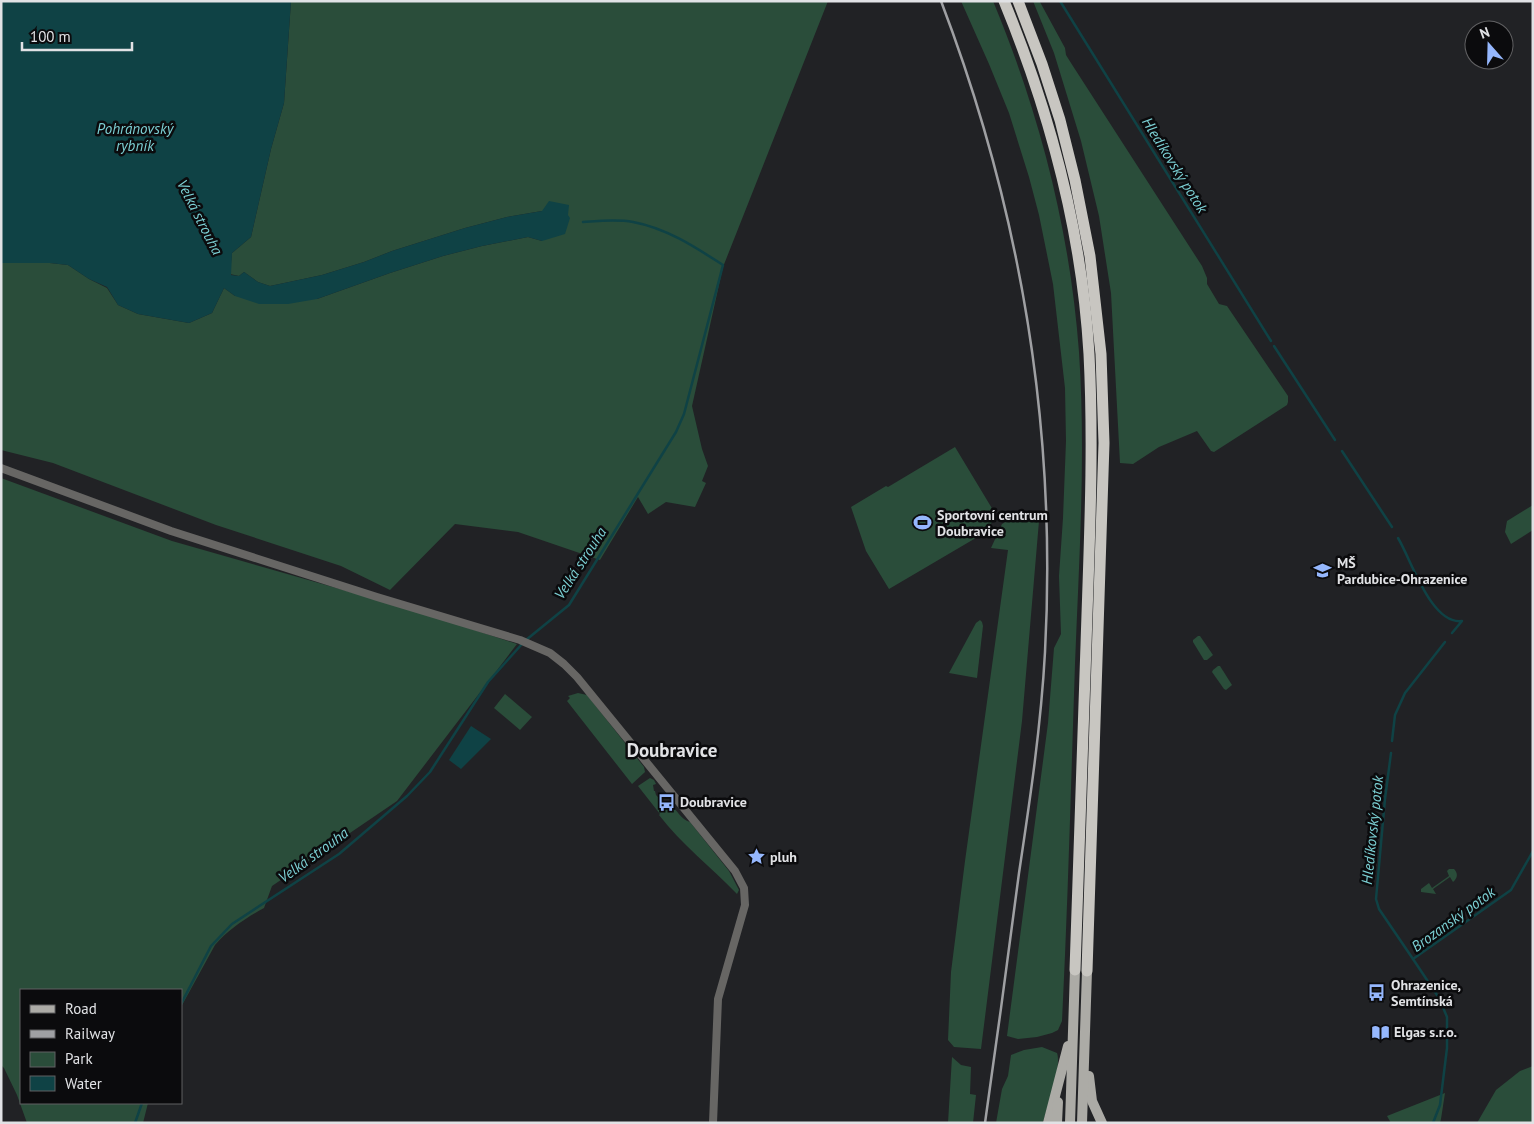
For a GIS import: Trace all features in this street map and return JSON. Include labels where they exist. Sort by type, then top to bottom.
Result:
[{"type":"highway","points":[[1004,1],[1022,44],[1056,154],[1080,268],[1089,352],[1091,499],[1075,970]]},
{"type":"highway","points":[[1018,1],[1042,64],[1060,120],[1075,180],[1090,256],[1101,354],[1104,443],[1087,971]]},
{"type":"main road","points":[[1070,1123],[1075,970]]},
{"type":"main road","points":[[1082,1123],[1087,971]]},
{"type":"main road","points":[[1048,1123],[1073,1024]]},
{"type":"main road","points":[[1086,1025],[1091,1094],[1102,1123]]},
{"type":"main road","points":[[1057,1123],[1059,1081]]},
{"type":"street","points":[[1,468],[171,531],[377,597],[520,640],[543,649],[577,676],[742,882],[745,893],[745,905],[718,999],[714,1123]]},
{"type":"green space","points":[[291,1],[828,1],[723,267],[692,406],[708,466],[702,481],[706,483],[695,507],[666,502],[648,514],[638,497],[600,560],[518,532],[455,524],[390,590],[341,566],[216,525],[53,463],[1,450],[1,263],[68,265],[107,288],[118,305],[138,314],[189,323],[212,313],[224,288],[235,296],[317,299],[443,256],[528,237],[542,241],[542,211],[507,217],[465,228],[322,275],[270,286],[258,282],[244,272],[239,276],[230,274],[232,253],[251,237],[271,149],[284,103]]},
{"type":"green space","points":[[961,1],[993,1],[1025,86],[1050,174],[1060,218],[1075,307],[1079,352],[1082,430],[1081,508],[1062,1021],[1058,1030],[1052,1033],[1018,1039],[1007,1036],[1048,723],[1054,648],[1061,634],[1059,576],[1066,441],[1065,388],[1053,284],[1029,177],[1009,113]]},
{"type":"green space","points":[[1033,1],[1040,2],[1065,48],[1066,55],[1202,266],[1207,278],[1207,284],[1219,304],[1227,306],[1288,396],[1287,405],[1214,452],[1211,451],[1197,431],[1159,447],[1133,464],[1120,463],[1111,293],[1099,216],[1081,141],[1054,53]]},
{"type":"green space","name":"Sportovní centrum Doubravice","points":[[955,447],[996,515],[986,532],[889,589],[866,551],[851,507]]},
{"type":"green space","points":[[1,478],[172,541],[417,611],[517,644],[397,801],[272,886],[264,908],[238,924],[215,945],[182,1005],[182,989],[20,989],[20,1103],[1,1065]]},
{"type":"green space","points":[[1533,505],[1533,530],[1511,544],[1505,532],[1507,521]]},
{"type":"green space","points":[[1019,514],[1039,521],[1022,721],[981,1049],[954,1047],[948,1040],[951,972],[1008,550],[991,548],[1002,524]]},
{"type":"green space","points":[[980,620],[983,626],[977,678],[949,673],[976,623]]},
{"type":"green space","points":[[1200,636],[1213,655],[1207,660],[1204,660],[1193,642]]},
{"type":"green space","points":[[1220,666],[1232,685],[1226,690],[1212,672]]},
{"type":"green space","points":[[578,693],[587,695],[644,767],[645,772],[632,784],[567,701],[570,698],[568,696]]},
{"type":"green space","points":[[505,694],[532,717],[520,730],[494,708]]},
{"type":"green space","points":[[650,778],[656,784],[653,785],[656,795],[666,806],[669,804],[684,819],[690,822],[729,871],[739,890],[737,894],[686,846],[659,815],[638,786]]},
{"type":"green space","points":[[1454,869],[1457,874],[1453,882],[1450,877],[1433,889],[1436,894],[1421,892],[1421,889],[1429,883],[1432,888],[1449,876],[1447,871]]},
{"type":"green space","points":[[1042,1047],[1057,1053],[1058,1059],[1056,1077],[1043,1123],[996,1123],[1002,1089],[1008,1076],[1011,1055],[1024,1050]]},
{"type":"green space","points":[[952,1057],[961,1065],[971,1067],[970,1094],[976,1095],[973,1123],[948,1123]]},
{"type":"green space","points":[[1533,1066],[1533,1123],[1477,1123],[1496,1090],[1520,1071]]},
{"type":"green space","points":[[1445,1093],[1440,1123],[1391,1123],[1387,1116]]},
{"type":"green space","points":[[20,1104],[148,1104],[143,1123],[27,1123]]},
{"type":"water","name":"Pohránovský rybník","points":[[1,1],[291,1],[284,103],[271,149],[251,237],[232,253],[231,275],[239,276],[244,272],[258,282],[270,286],[322,275],[465,228],[507,217],[542,211],[549,201],[569,205],[568,215],[570,218],[565,234],[542,241],[528,237],[482,246],[390,273],[317,299],[288,304],[259,304],[235,296],[224,288],[212,313],[189,323],[138,314],[118,305],[107,287],[89,279],[68,265],[1,263]]},
{"type":"water","points":[[471,726],[491,739],[461,769],[449,760]]},
{"type":"waterway","name":"Hledíkovský potok","points":[[1060,1],[1271,341]]},
{"type":"waterway","name":"Velká strouha","points":[[526,640],[569,605],[676,432],[684,414],[723,265],[669,233],[645,225],[608,220],[583,222]]},
{"type":"waterway","name":"Hledíkovský potok","points":[[1274,346],[1335,440]]},
{"type":"waterway","name":"Hledíkovský potok","points":[[1342,451],[1392,527]]},
{"type":"waterway","name":"Hledíkovský potok","points":[[1398,538],[1423,589],[1432,602],[1441,613],[1451,619],[1462,621],[1452,633]]},
{"type":"waterway","name":"Hledíkovský potok","points":[[1392,741],[1395,715],[1405,693],[1445,642]]},
{"type":"waterway","name":"Velká strouha","points":[[182,1002],[211,946],[232,924],[339,854],[407,796],[430,772],[488,682],[522,644]]},
{"type":"waterway","name":"Hledíkovský potok","points":[[1391,753],[1376,899],[1379,909],[1413,959]]},
{"type":"waterway","name":"Brozanský potok","points":[[1433,1123],[1440,1105],[1447,1048],[1447,1017],[1439,998],[1413,959],[1511,890],[1533,851]]},
{"type":"waterway","name":"Velká strouha","points":[[135,1123],[142,1104]]},
{"type":"railway","points":[[941,1],[969,80],[993,160],[1012,240],[1028,321],[1045,485],[1047,568],[1045,652],[1041,707],[985,1123]]},
{"type":"place","name":"Sportovní centrum Doubravice","points":[[923,523]]},
{"type":"place","name":"MŠ Pardubice-Ohrazenice","points":[[1323,571]]},
{"type":"place","name":"Doubravice","points":[[666,802]]},
{"type":"place","name":"pluh","points":[[756,857]]},
{"type":"place","name":"Ohrazenice, Semtínská","points":[[1377,993]]},
{"type":"place","name":"Elgas s.r.o.","points":[[1380,1032]]},
{"type":"district","name":"Doubravice","points":[[672,750]]}]
